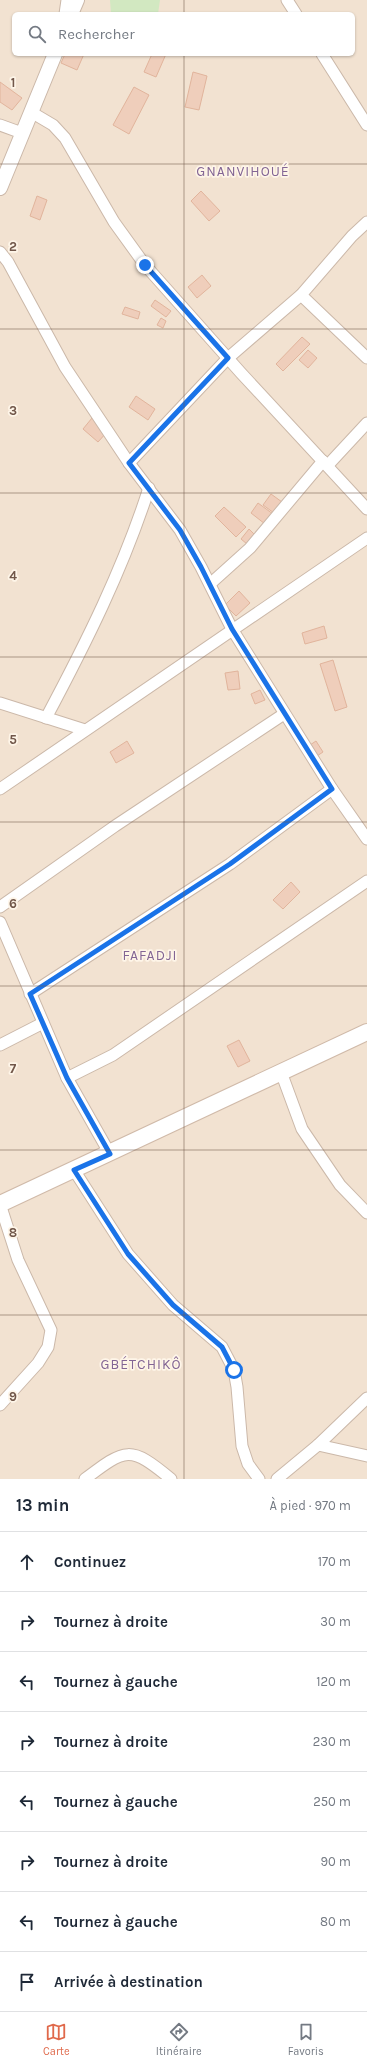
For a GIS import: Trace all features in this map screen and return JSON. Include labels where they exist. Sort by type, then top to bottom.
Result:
[{"type":"main road","points":[[0,1204],[110,1154],[367,1032]]},
{"type":"street","points":[[65,12],[68,0]]},
{"type":"street","points":[[72,12],[77,0]]},
{"type":"street","points":[[287,0],[295,12]]},
{"type":"street","points":[[0,188],[54,56]]},
{"type":"street","points":[[323,56],[367,125]]},
{"type":"street","points":[[31,112],[53,125],[65,138],[114,222],[145,265],[367,509]]},
{"type":"street","points":[[0,125],[22,133]]},
{"type":"street","points":[[129,463],[228,358],[301,295],[352,236],[367,222]]},
{"type":"street","points":[[0,252],[8,262],[64,367],[129,463],[180,530],[210,584],[232,629],[332,789],[367,839]]},
{"type":"street","points":[[301,295],[367,358]]},
{"type":"street","points":[[210,584],[250,548],[325,463],[367,423]]},
{"type":"street","points":[[46,718],[111,590],[137,525],[149,488]]},
{"type":"street","points":[[0,789],[367,538]]},
{"type":"street","points":[[0,703],[85,730]]},
{"type":"street","points":[[0,907],[115,826],[284,714]]},
{"type":"street","points":[[30,994],[230,864],[332,789]]},
{"type":"street","points":[[67,1078],[113,1055],[367,881]]},
{"type":"street","points":[[1,929],[67,1078],[110,1154]]},
{"type":"street","points":[[0,1046],[43,1023]]},
{"type":"street","points":[[281,1072],[302,1130],[340,1185],[367,1213]]},
{"type":"street","points":[[74,1170],[128,1254],[173,1305],[222,1347],[234,1370],[237,1387],[242,1446],[248,1464],[259,1479]]},
{"type":"street","points":[[0,1204],[18,1260],[51,1330],[48,1347],[38,1363],[0,1405]]},
{"type":"street","points":[[277,1479],[318,1445],[367,1398]]},
{"type":"street","points":[[318,1445],[367,1456]]},
{"type":"street","points":[[86,1479],[111,1460],[128,1454],[143,1458],[171,1479]]},
{"type":"shaded area","points":[[0,0],[367,0],[367,1479],[0,1479]]},
{"type":"green space","points":[[110,0],[160,0],[158,12],[111,12]]},
{"type":"building","points":[[64,56],[83,56],[77,70],[61,63]]},
{"type":"building","points":[[151,56],[165,56],[156,77],[144,72]]},
{"type":"building","points":[[193,72],[207,76],[199,110],[185,107]]},
{"type":"building","points":[[0,82],[22,98],[12,110],[0,102]]},
{"type":"building","points":[[134,87],[149,95],[129,134],[113,125]]},
{"type":"building","points":[[201,191],[220,211],[209,221],[191,201]]},
{"type":"building","points":[[37,196],[47,200],[40,220],[30,216]]},
{"type":"building","points":[[202,275],[211,286],[197,298],[188,287]]},
{"type":"building","points":[[155,300],[171,311],[166,317],[151,306]]},
{"type":"building","points":[[125,307],[140,312],[138,319],[122,314]]},
{"type":"building","points":[[161,318],[166,321],[163,328],[157,325]]},
{"type":"building","points":[[302,337],[310,344],[283,371],[276,364]]},
{"type":"building","points":[[308,350],[317,358],[308,368],[299,360]]},
{"type":"building","points":[[136,396],[155,409],[148,420],[129,407]]},
{"type":"building","points":[[92,418],[107,432],[98,442],[83,429]]},
{"type":"building","points":[[271,494],[282,502],[274,513],[263,505]]},
{"type":"building","points":[[258,503],[273,514],[265,524],[251,513]]},
{"type":"building","points":[[224,507],[246,527],[236,537],[215,516]]},
{"type":"building","points":[[249,529],[255,535],[247,544],[241,539]]},
{"type":"building","points":[[239,591],[250,603],[236,616],[225,605]]},
{"type":"building","points":[[324,626],[327,638],[305,644],[302,633]]},
{"type":"building","points":[[333,660],[347,707],[335,711],[320,664]]},
{"type":"building","points":[[238,671],[240,689],[228,690],[225,673]]},
{"type":"building","points":[[260,690],[265,700],[255,704],[251,694]]},
{"type":"building","points":[[127,741],[134,753],[116,763],[110,752]]},
{"type":"building","points":[[316,741],[323,752],[317,756],[310,745]]},
{"type":"building","points":[[291,882],[300,892],[283,909],[273,900]]},
{"type":"building","points":[[239,1040],[250,1061],[238,1067],[227,1046]]},
{"type":"district","name":"GNANVIHOUÉ","points":[[243,171]]},
{"type":"district","name":"FAFADJI","points":[[150,955]]},
{"type":"district","name":"GBÉTCHIKÔ","points":[[141,1364]]},
{"type":"route","points":[[145,265],[228,358],[129,463],[180,530],[201,567],[232,629],[332,789],[230,864],[30,994],[67,1078],[110,1154],[74,1170],[128,1254],[173,1305],[222,1347],[234,1370]]}]
